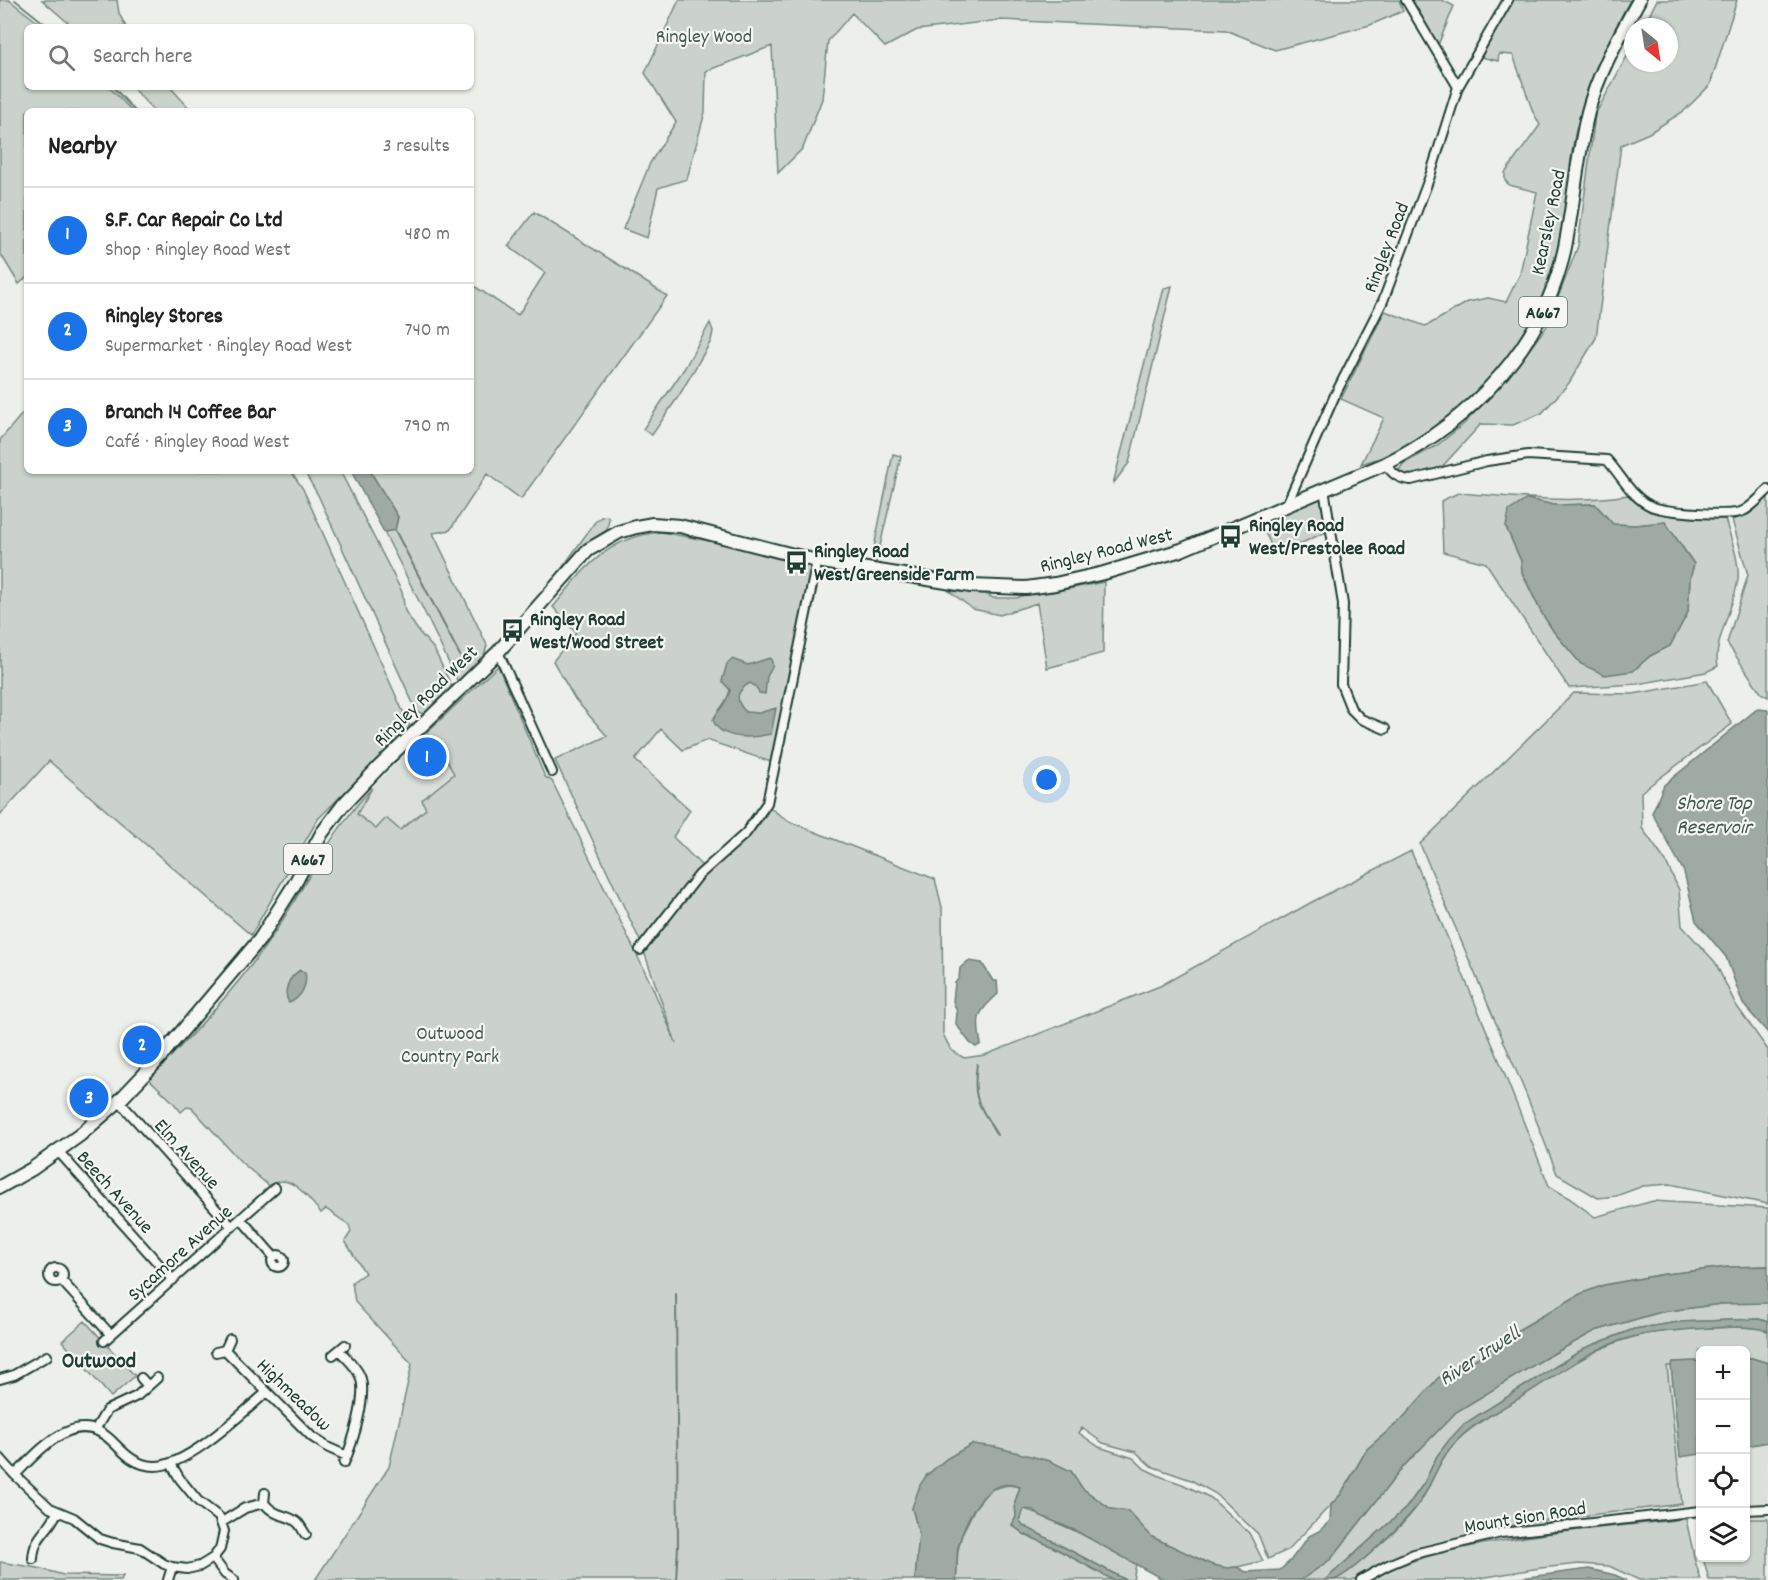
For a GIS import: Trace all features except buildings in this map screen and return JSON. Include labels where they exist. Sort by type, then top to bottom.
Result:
[{"type":"main road","name":"Kearsley Road","points":[[1287,504],[1412,451],[1470,408],[1512,361],[1542,312],[1554,284],[1564,249],[1588,111],[1613,48],[1639,0]]},
{"type":"main road","name":"Ringley Road West","points":[[0,1187],[58,1151],[118,1101],[174,1042],[260,939],[294,885],[322,833],[343,805],[498,652],[588,550],[603,540],[636,527],[653,524],[680,526],[817,561],[971,586],[1026,588],[1126,567],[1181,550],[1287,504]]},
{"type":"street","points":[[1406,0],[1458,87]]},
{"type":"street","name":"Ringley Road","points":[[1287,504],[1335,395],[1383,301],[1430,176],[1458,87],[1508,0]]},
{"type":"street","points":[[1385,464],[1393,474],[1402,479],[1411,480],[1487,461],[1528,455],[1607,460],[1622,476],[1632,492],[1652,507],[1727,514],[1743,511],[1768,490]]},
{"type":"street","points":[[1324,489],[1343,604],[1341,684],[1351,709],[1361,719],[1385,729]]},
{"type":"street","points":[[640,950],[699,875],[746,833],[767,803],[817,561]]},
{"type":"street","points":[[498,652],[552,772]]},
{"type":"street","name":"Elm Avenue","points":[[118,1101],[232,1227]]},
{"type":"street","name":"Beech Avenue","points":[[58,1151],[173,1280]]},
{"type":"street","name":"Sycamore Avenue","points":[[104,1341],[275,1188]]},
{"type":"street","points":[[241,1219],[274,1257]]},
{"type":"street","points":[[62,1280],[111,1335]]},
{"type":"street","points":[[216,1352],[225,1350],[230,1339]]},
{"type":"street","name":"Highmeadow","points":[[225,1350],[312,1437],[345,1460],[354,1437],[364,1377],[339,1350]]},
{"type":"street","points":[[0,1379],[14,1375],[32,1360],[47,1356]]},
{"type":"street","points":[[141,1378],[148,1386]]},
{"type":"street","points":[[94,1430],[107,1410],[131,1400],[158,1378]]},
{"type":"street","points":[[15,1475],[57,1436],[78,1429],[94,1430],[111,1440],[123,1453],[139,1463],[156,1466],[171,1464],[235,1420],[267,1392]]},
{"type":"street","points":[[0,1458],[41,1501],[57,1512],[74,1518],[106,1542],[140,1548],[156,1560],[172,1567],[193,1568],[213,1558],[223,1540],[222,1522],[198,1501],[171,1464]]},
{"type":"street","points":[[264,1503],[265,1493]]},
{"type":"street","points":[[222,1522],[245,1508],[264,1503]]},
{"type":"street","points":[[264,1503],[278,1515],[302,1522],[306,1536]]},
{"type":"street","points":[[1750,1510],[1768,1509]]},
{"type":"street","points":[[33,1559],[31,1546],[53,1522],[57,1512]]},
{"type":"street","name":"Mount Sion Road","points":[[1361,1580],[1414,1554],[1501,1533],[1696,1512]]},
{"type":"street","points":[[213,1558],[225,1574],[234,1580]]},
{"type":"street","points":[[168,1580],[172,1567]]},
{"type":"shaded area","points":[[426,733],[441,749],[454,774],[426,809],[400,830],[377,829],[351,809]]},
{"type":"shaded area","points":[[1768,1303],[1768,1519],[1750,1519],[1750,1346],[1696,1346],[1696,1519],[1686,1519],[1682,1504],[1661,1312],[1721,1304]]},
{"type":"green space","points":[[0,0],[9,0],[40,24],[24,24],[24,90],[112,90],[129,108],[24,108],[24,280],[19,284],[0,253]]},
{"type":"green space","points":[[42,0],[117,0],[119,13],[124,24],[70,24]]},
{"type":"green space","name":"Ringley Wood","points":[[679,0],[1399,0],[1403,11],[1370,25],[1275,50],[1226,30],[1000,20],[917,30],[885,47],[852,13],[828,41],[822,99],[803,148],[778,173],[772,46],[706,71],[705,112],[687,179],[658,188],[647,238],[623,229],[650,163],[676,122],[645,73]]},
{"type":"green space","points":[[1412,0],[1442,0],[1454,6],[1438,45]]},
{"type":"green space","points":[[1513,0],[1630,0],[1600,62],[1577,126],[1563,224],[1549,278],[1534,316],[1523,335],[1493,375],[1455,411],[1415,441],[1392,454],[1361,464],[1384,418],[1341,399],[1385,311],[1425,326],[1468,302],[1488,298],[1506,302],[1520,274],[1537,192],[1509,185],[1505,180],[1505,173],[1540,125],[1533,112],[1513,55],[1499,54],[1498,61],[1481,57]]},
{"type":"green space","points":[[1657,0],[1737,0],[1710,85],[1684,111],[1649,133],[1621,145],[1596,338],[1569,383],[1542,413],[1513,425],[1481,424],[1439,470],[1419,475],[1403,474],[1399,470],[1403,464],[1436,446],[1464,424],[1513,371],[1547,326],[1578,246],[1595,115],[1624,62],[1624,72],[1678,72],[1678,18],[1648,18]]},
{"type":"green space","points":[[135,90],[173,90],[189,108],[151,108]]},
{"type":"green space","points":[[534,212],[667,296],[521,499],[487,474],[450,530],[433,533],[487,645],[484,656],[458,682],[384,532],[395,530],[398,517],[372,474],[474,474],[474,286],[518,315],[545,273],[508,246]]},
{"type":"green space","points":[[1172,286],[1129,463],[1113,484],[1164,288]]},
{"type":"green space","points":[[710,323],[713,331],[711,341],[680,394],[652,435],[643,429],[684,369]]},
{"type":"green space","points":[[24,412],[24,474],[293,474],[303,489],[410,727],[318,819],[251,935],[49,761],[0,815],[0,440]]},
{"type":"green space","points":[[893,454],[901,456],[876,563],[871,562]]},
{"type":"green space","points":[[306,474],[342,474],[402,592],[405,611],[434,649],[452,687],[425,714],[417,712],[318,495]]},
{"type":"green space","points":[[1458,493],[1565,499],[1628,495],[1650,512],[1725,519],[1736,556],[1738,579],[1718,647],[1718,666],[1706,672],[1637,684],[1569,688],[1486,563],[1443,552],[1441,501]],"holes":[[[1527,499],[1554,505],[1595,504],[1613,524],[1635,525],[1665,522],[1694,564],[1690,579],[1688,612],[1670,646],[1650,656],[1633,671],[1581,664],[1554,632],[1541,612],[1522,573],[1521,561],[1506,527]]]},
{"type":"green space","points":[[1321,497],[1326,532],[1295,546],[1273,549],[1261,524]]},
{"type":"green space","points":[[1768,497],[1768,697],[1761,693],[1727,643],[1748,575],[1732,520],[1749,514]]},
{"type":"green space","points":[[607,516],[609,519],[607,530],[591,540],[557,575],[595,522]]},
{"type":"green space","name":"Outwood Country Park","points":[[661,532],[726,544],[813,567],[771,762],[707,740],[683,750],[661,729],[635,760],[690,810],[673,837],[708,872],[758,827],[770,808],[790,822],[935,879],[942,907],[943,1034],[951,1050],[964,1058],[985,1055],[1160,986],[1312,902],[1411,851],[1549,1186],[1595,1217],[1653,1201],[1768,1208],[1768,1266],[1729,1267],[1665,1274],[1604,1285],[1581,1294],[1520,1329],[1474,1360],[1438,1378],[1402,1419],[1367,1449],[1341,1494],[1288,1550],[1268,1559],[1258,1534],[1216,1494],[1191,1480],[1151,1466],[1136,1452],[1103,1443],[1082,1428],[1079,1433],[1099,1447],[1133,1458],[1145,1469],[1211,1498],[1249,1533],[1263,1561],[1237,1567],[1212,1565],[1152,1537],[1082,1488],[1071,1471],[972,1444],[946,1459],[926,1476],[912,1508],[919,1534],[915,1580],[315,1580],[389,1467],[412,1364],[355,1302],[352,1282],[365,1273],[345,1241],[351,1232],[349,1225],[326,1209],[321,1213],[304,1194],[289,1182],[281,1181],[268,1185],[241,1162],[192,1108],[187,1107],[181,1112],[149,1079],[209,1015],[251,965],[278,928],[341,825],[372,788],[357,814],[376,829],[386,818],[400,830],[426,809],[422,800],[454,774],[441,749],[426,733],[498,666],[545,777],[552,781],[652,986],[676,1043],[641,943],[555,760],[607,736],[575,699],[553,661],[576,633],[553,607],[587,567],[599,557],[626,540]]},
{"type":"green space","points":[[1104,582],[1103,653],[1047,668],[1037,603],[1000,615],[973,609],[949,591],[986,594],[993,598],[1017,598]]},
{"type":"green space","points":[[1707,681],[1732,724],[1641,792],[1642,828],[1666,862],[1679,890],[1682,926],[1715,962],[1736,1005],[1768,1050],[1768,1204],[1670,1184],[1643,1186],[1616,1196],[1598,1198],[1557,1174],[1526,1094],[1420,844],[1574,693],[1633,694]]},
{"type":"green space","points":[[1754,1302],[1768,1303],[1768,1322],[1759,1319],[1679,1322],[1634,1329],[1585,1348],[1464,1424],[1437,1456],[1424,1483],[1406,1508],[1325,1580],[1301,1580],[1331,1559],[1403,1467],[1456,1412],[1595,1331],[1661,1312]]},
{"type":"green space","points":[[85,1321],[135,1376],[111,1397],[62,1341]]},
{"type":"green space","points":[[1734,1327],[1759,1328],[1768,1331],[1768,1363],[1750,1358],[1750,1346],[1696,1346],[1696,1361],[1674,1362],[1671,1366],[1667,1366],[1682,1504],[1522,1523],[1403,1553],[1353,1580],[1333,1580],[1369,1554],[1402,1524],[1421,1501],[1452,1446],[1476,1425],[1574,1363],[1602,1349],[1630,1338],[1655,1332]]},
{"type":"green space","points":[[1008,1485],[1020,1487],[1015,1502],[1016,1517],[1012,1525],[1024,1534],[1114,1580],[956,1580],[958,1550],[962,1534],[975,1508],[989,1490]]},
{"type":"green space","points":[[1023,1509],[1082,1534],[1136,1564],[1133,1580],[1126,1580],[1024,1526],[1019,1521]]},
{"type":"green space","points":[[1686,1519],[1701,1580],[1639,1580],[1609,1566],[1579,1564],[1468,1580],[1370,1580],[1413,1561],[1489,1543],[1562,1532]]},
{"type":"green space","points":[[1750,1519],[1768,1519],[1768,1580],[1709,1580],[1704,1562],[1750,1562]]},
{"type":"green space","points":[[0,1562],[38,1568],[63,1575],[123,1576],[121,1580],[0,1580]]},
{"type":"water","points":[[353,474],[372,474],[398,517],[395,530],[384,532]]},
{"type":"water","points":[[1527,499],[1554,505],[1595,504],[1613,524],[1635,525],[1665,522],[1694,564],[1690,579],[1688,612],[1670,646],[1650,656],[1633,671],[1605,675],[1581,664],[1554,632],[1541,612],[1522,572],[1521,561],[1506,527],[1509,511]]},
{"type":"water","points":[[770,658],[772,666],[767,677],[765,694],[759,693],[750,683],[739,693],[738,700],[746,712],[759,713],[776,708],[771,734],[746,737],[723,732],[713,720],[727,699],[730,690],[722,681],[727,664],[732,659],[748,665]]},
{"type":"water","name":"Shore Top Reservoir","points":[[1757,709],[1768,710],[1768,1033],[1743,1004],[1726,957],[1696,921],[1684,872],[1652,813],[1664,785]]},
{"type":"water","points":[[968,961],[982,963],[993,981],[997,981],[998,994],[982,1011],[978,1020],[981,1044],[976,1047],[970,1043],[956,1024],[957,1012],[953,1001],[960,968]]},
{"type":"water","points":[[300,970],[305,973],[304,986],[297,998],[289,1003],[286,994],[288,985]]},
{"type":"water","points":[[1768,1266],[1768,1303],[1721,1304],[1661,1312],[1595,1331],[1456,1412],[1403,1467],[1331,1559],[1301,1580],[1164,1580],[1076,1531],[1039,1515],[1033,1510],[1023,1509],[1019,1520],[1024,1526],[1126,1580],[1113,1580],[1024,1534],[1012,1525],[1016,1517],[1015,1502],[1020,1487],[1008,1485],[997,1487],[987,1493],[971,1514],[958,1548],[956,1580],[915,1580],[919,1534],[912,1508],[920,1485],[926,1476],[946,1459],[972,1444],[995,1447],[1050,1461],[1071,1471],[1082,1488],[1111,1509],[1128,1511],[1152,1537],[1212,1565],[1237,1567],[1246,1572],[1280,1570],[1309,1536],[1330,1521],[1331,1505],[1341,1494],[1367,1449],[1402,1419],[1438,1378],[1474,1360],[1520,1329],[1580,1294],[1604,1285],[1665,1274],[1729,1267]]},
{"type":"water","points":[[1759,1319],[1768,1322],[1768,1331],[1731,1327],[1651,1333],[1617,1342],[1574,1363],[1467,1431],[1448,1451],[1421,1500],[1405,1519],[1354,1567],[1334,1580],[1325,1580],[1406,1508],[1424,1483],[1437,1456],[1464,1424],[1585,1348],[1634,1329],[1679,1322]]},
{"type":"water","points":[[1750,1358],[1768,1363],[1768,1442],[1750,1445]]},
{"type":"water","points":[[1696,1361],[1696,1455],[1680,1457],[1671,1366],[1673,1362]]},
{"type":"water","points":[[1589,1569],[1626,1580],[1505,1580]]},
{"type":"waterway","points":[[15,0],[45,24]]},
{"type":"waterway","points":[[116,90],[132,108]]},
{"type":"waterway","points":[[395,530],[466,667]]},
{"type":"waterway","points":[[977,1064],[976,1095],[981,1109],[997,1135]]},
{"type":"waterway","points":[[676,1294],[678,1546],[676,1580]]},
{"type":"place","name":"Ringley Road West/Prestolee Road","points":[[1231,536]]},
{"type":"place","name":"Ringley Road West/Greenside Farm","points":[[796,562]]},
{"type":"place","name":"Ringley Road West/Wood Street","points":[[512,630]]},
{"type":"place","name":"S.F. Car Repair Co Ltd","points":[[427,757]]},
{"type":"place","name":"Ringley Stores","points":[[142,1045]]},
{"type":"place","name":"Branch 14 Coffee Bar","points":[[89,1098]]},
{"type":"district","name":"Outwood","points":[[99,1359]]},
{"type":"water label","name":"River Irwell","points":[[1479,1355]]}]
